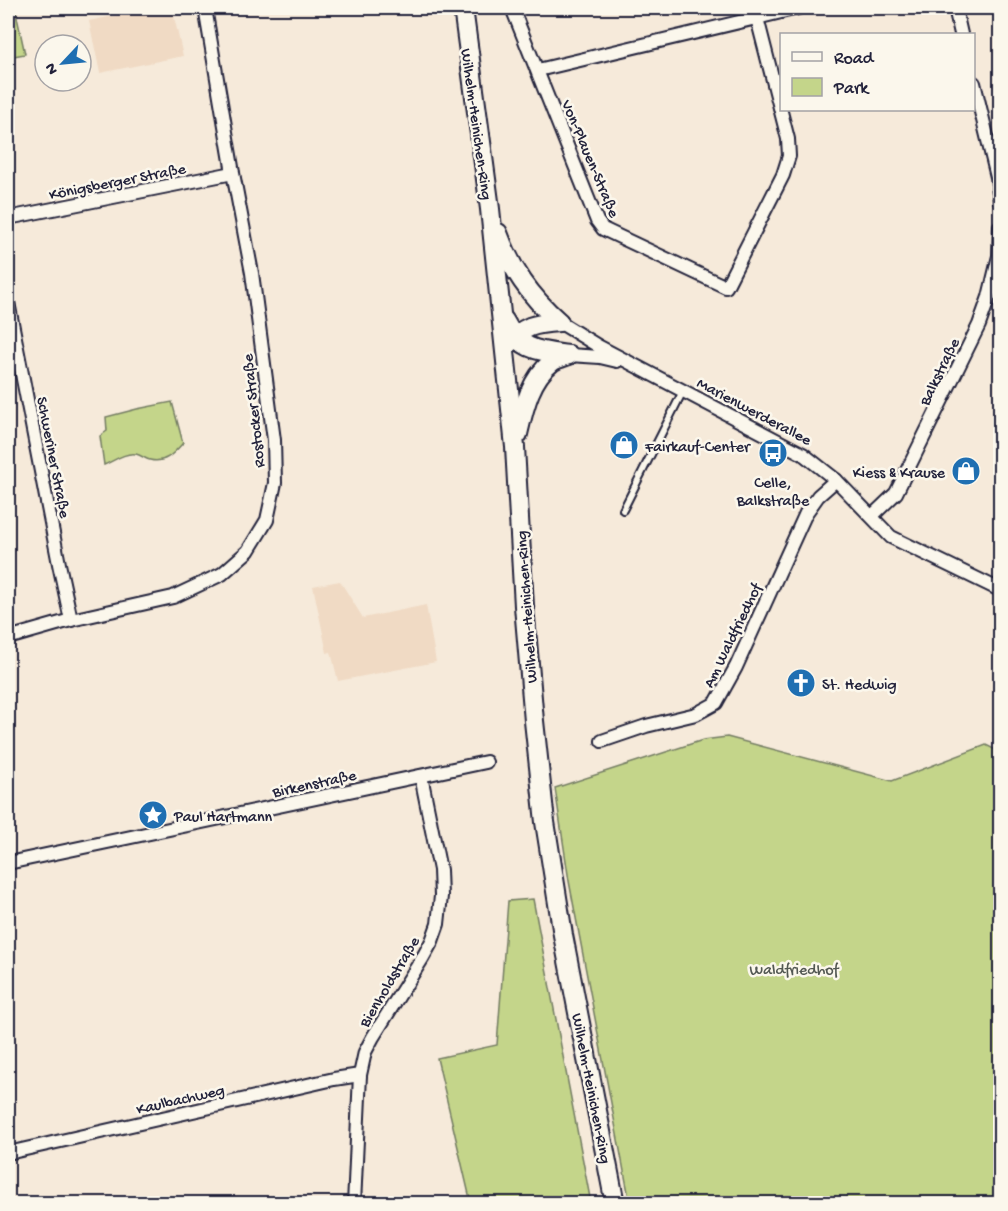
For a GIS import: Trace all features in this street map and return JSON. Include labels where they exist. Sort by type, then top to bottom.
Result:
[{"type":"main road","name":"Wilhelm-Heinichen-Ring","points":[[463,8],[490,209],[501,315],[510,343],[524,606],[545,822],[615,1203]]},
{"type":"main road","points":[[490,209],[503,246],[519,278],[541,306],[559,322]]},
{"type":"main road","points":[[559,322],[538,323],[519,332],[510,343],[540,351],[569,355]]},
{"type":"main road","points":[[515,447],[533,383],[553,361],[569,355]]},
{"type":"street","name":"Rostocker Straße","points":[[8,638],[71,620],[173,597],[222,574],[248,551],[267,520],[275,483],[274,440],[252,273],[205,8]]},
{"type":"street","name":"Von-Plauen-Straße","points":[[512,8],[597,221],[603,229],[726,287],[783,175],[789,156],[789,139],[782,111]]},
{"type":"street","points":[[538,70],[798,8]]},
{"type":"street","points":[[955,8],[961,33]]},
{"type":"street","name":"Von-Plauen-Straße","points":[[757,18],[780,105]]},
{"type":"street","points":[[975,87],[997,177],[1000,201]]},
{"type":"street","name":"Königsberger Straße","points":[[8,218],[233,173]]},
{"type":"street","name":"Balkstraße","points":[[872,516],[896,493],[979,325],[989,297],[999,256],[1000,226]]},
{"type":"street","name":"Schweriner Straße","points":[[8,302],[71,620]]},
{"type":"street","name":"Marienwerderallee","points":[[559,322],[636,366],[735,416],[803,454],[836,480],[891,537],[1000,590]]},
{"type":"street","name":"Marienwerderallee","points":[[569,355],[600,357],[636,366]]},
{"type":"street","name":"Am Waldfriedhof","points":[[602,741],[646,726],[696,714],[716,703],[736,667],[806,513],[818,496],[836,480]]},
{"type":"street","name":"Birkenstraße","points":[[8,863],[486,762]]},
{"type":"street","name":"Bienholdstraße","points":[[354,1203],[360,1075],[365,1052],[422,959],[438,924],[441,896],[440,870],[421,776]]},
{"type":"street","name":"Kaulbachweg","points":[[8,1153],[360,1075]]},
{"type":"lane","points":[[623,510],[683,391]]},
{"type":"shaded area","points":[[151,8],[172,8],[183,56],[100,73],[89,21]]},
{"type":"shaded area","points":[[340,581],[363,618],[426,605],[436,662],[338,681],[331,652],[327,653],[313,586]]},
{"type":"green space","points":[[8,8],[15,8],[25,54],[8,57]]},
{"type":"green space","points":[[172,402],[183,443],[173,454],[155,461],[136,454],[128,454],[104,465],[100,436],[107,431],[106,417]]},
{"type":"green space","name":"Waldfriedhof","points":[[727,737],[892,781],[986,745],[1000,752],[1000,1203],[630,1203],[569,881],[555,788],[703,740]]},
{"type":"green space","points":[[533,899],[591,1203],[471,1203],[437,1058],[497,1045],[508,901]]},
{"type":"place","name":"Fairkauf-Center","points":[[624,445]]},
{"type":"place","name":"Celle, Balkstraße","points":[[773,453]]},
{"type":"place","name":"Kiess & Krause","points":[[966,471]]},
{"type":"place","name":"St. Hedwig","points":[[801,683]]},
{"type":"place","name":"Paul Hartmann","points":[[153,815]]}]
